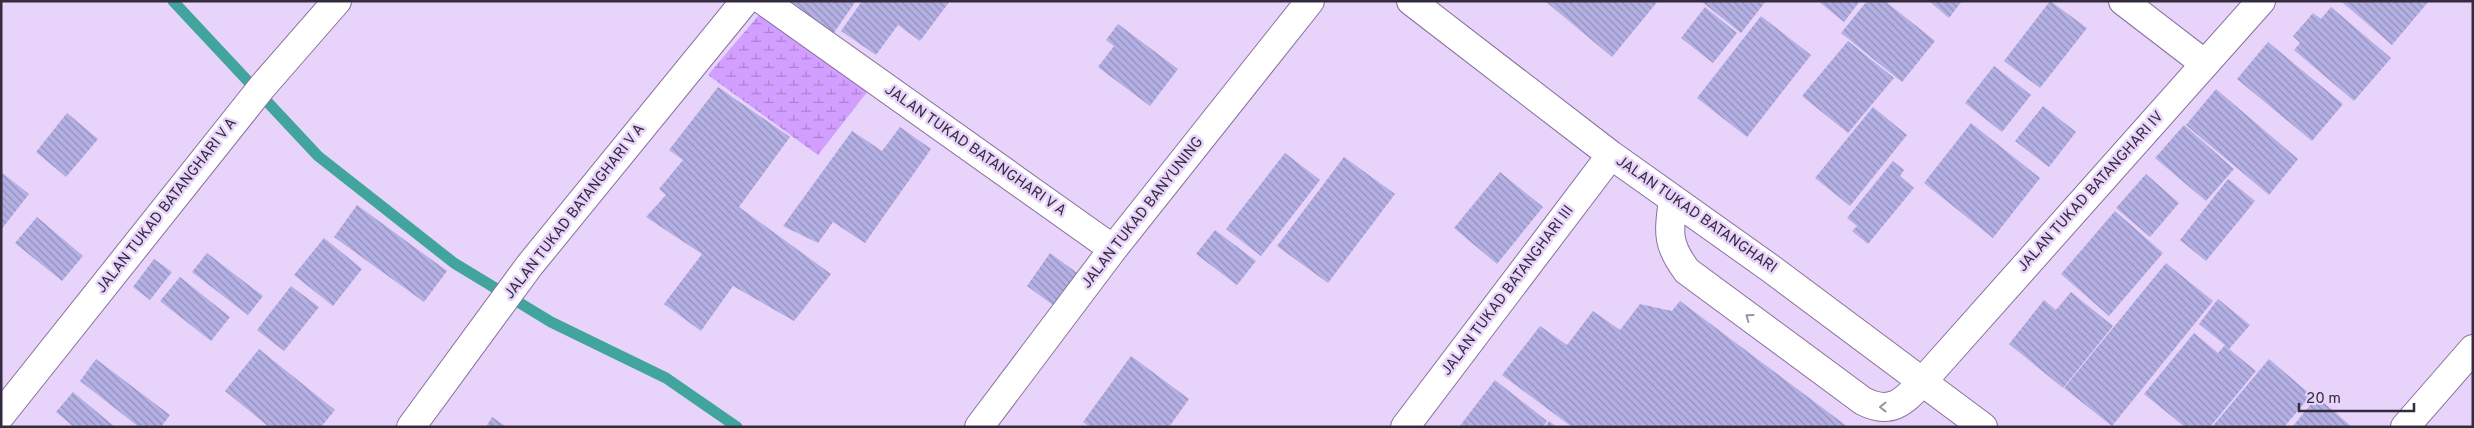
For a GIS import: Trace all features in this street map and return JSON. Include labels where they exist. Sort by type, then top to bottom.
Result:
[{"type":"street","name":"JALAN TUKAD BATANGHARI V A","points":[[1,415],[236,119],[338,1]]},
{"type":"street","name":"JALAN TUKAD BATANGHARI V A","points":[[411,427],[530,266],[745,1]]},
{"type":"street","name":"JALAN TUKAD BATANGHARI V A","points":[[764,1],[1113,249]]},
{"type":"street","name":"JALAN TUKAD BANYUNING","points":[[979,427],[1113,249],[1310,1]]},
{"type":"street","name":"JALAN TUKAD BATANGHARI","points":[[1410,1],[1610,155],[1770,268],[1983,427]]},
{"type":"street","points":[[2123,1],[2205,64]]},
{"type":"street","name":"JALAN TUKAD BATANGHARI IV","points":[[1673,199],[1669,233],[1674,254],[1686,271],[1862,401],[1876,408],[1891,407],[1906,400],[2261,1]]},
{"type":"street","name":"JALAN TUKAD BATANGHARI III","points":[[1405,427],[1610,155]]},
{"type":"street","points":[[2405,427],[2473,348]]},
{"type":"green space","points":[[764,9],[871,87],[818,155],[708,75]]},
{"type":"building","points":[[789,1],[856,1],[833,34]]},
{"type":"building","points":[[862,1],[950,1],[920,41],[898,25],[876,55],[841,31]]},
{"type":"building","points":[[1545,1],[1658,1],[1612,57]]},
{"type":"building","points":[[1701,1],[1766,1],[1741,33]]},
{"type":"building","points":[[1818,1],[1860,1],[1844,22]]},
{"type":"building","points":[[1867,1],[1885,1],[1935,41],[1902,82],[1841,33]]},
{"type":"building","points":[[1929,1],[1962,1],[1949,18]]},
{"type":"building","points":[[2050,1],[2087,28],[2040,88],[2004,61]]},
{"type":"building","points":[[2341,1],[2429,1],[2392,45]]},
{"type":"building","points":[[1705,7],[1737,33],[1713,63],[1681,38]]},
{"type":"building","points":[[2331,7],[2391,58],[2354,101],[2294,50],[2300,43],[2293,36],[2313,13],[2321,19]]},
{"type":"building","points":[[1761,16],[1811,55],[1747,137],[1697,98]]},
{"type":"building","points":[[1118,24],[1178,69],[1150,106],[1098,67],[1114,46],[1106,40]]},
{"type":"building","points":[[1848,41],[1894,78],[1848,133],[1802,96]]},
{"type":"building","points":[[2268,42],[2343,104],[2312,141],[2237,79]]},
{"type":"building","points":[[1994,66],[2031,95],[2002,132],[1965,103]]},
{"type":"building","points":[[718,87],[790,137],[739,207],[831,274],[794,321],[733,286],[701,331],[664,304],[702,254],[646,217],[666,195],[659,189],[683,160],[669,150]]},
{"type":"building","points":[[2216,89],[2298,159],[2269,195],[2186,125]]},
{"type":"building","points":[[2043,106],[2076,132],[2049,167],[2015,141]]},
{"type":"building","points":[[1873,107],[1907,135],[1850,206],[1815,178]]},
{"type":"building","points":[[67,113],[98,139],[66,177],[36,152]]},
{"type":"building","points":[[1971,123],[2040,178],[1993,238],[1924,183]]},
{"type":"building","points":[[2184,125],[2234,169],[2206,201],[2155,158]]},
{"type":"building","points":[[900,127],[931,149],[865,243],[833,222],[818,243],[783,226],[852,131],[882,151]]},
{"type":"building","points":[[1285,153],[1320,180],[1261,256],[1226,229]]},
{"type":"building","points":[[1344,157],[1395,194],[1328,283],[1277,246]]},
{"type":"building","points":[[1893,161],[1904,170],[1900,176],[1914,188],[1868,244],[1852,231],[1857,226],[1847,218]]},
{"type":"building","points":[[1,172],[29,194],[1,230]]},
{"type":"building","points":[[1500,172],[1543,207],[1497,264],[1454,228]]},
{"type":"building","points":[[2146,174],[2179,203],[2150,237],[2116,208]]},
{"type":"building","points":[[2228,179],[2255,201],[2206,261],[2180,240]]},
{"type":"building","points":[[357,205],[447,271],[424,302],[334,237]]},
{"type":"building","points":[[2115,211],[2163,253],[2109,316],[2061,274]]},
{"type":"building","points":[[37,217],[83,256],[62,281],[15,243]]},
{"type":"building","points":[[1215,230],[1256,261],[1237,285],[1196,254]]},
{"type":"building","points":[[324,238],[362,269],[333,306],[294,275]]},
{"type":"building","points":[[207,253],[263,296],[248,315],[192,272]]},
{"type":"building","points":[[1050,253],[1080,275],[1057,308],[1027,286]]},
{"type":"building","points":[[154,259],[172,272],[150,300],[133,287]]},
{"type":"building","points":[[2166,263],[2213,301],[2112,426],[2064,388]]},
{"type":"building","points":[[180,277],[230,317],[211,341],[160,301]]},
{"type":"building","points":[[291,286],[319,307],[284,351],[257,330]]},
{"type":"building","points":[[2071,292],[2113,326],[2063,388],[2009,344],[2044,300],[2056,310]]},
{"type":"building","points":[[2218,299],[2250,325],[2229,349],[2256,371],[2210,427],[2185,427],[2144,394],[2194,333],[2218,353],[2225,345],[2199,324]]},
{"type":"building","points":[[1680,301],[1848,427],[1572,427],[1502,375],[1540,326],[1567,345],[1593,311],[1620,330],[1640,304],[1672,311]]},
{"type":"building","points":[[259,349],[335,410],[321,427],[269,427],[225,391]]},
{"type":"building","points":[[1131,356],[1189,399],[1169,427],[1090,427],[1083,422]]},
{"type":"building","points":[[96,359],[170,415],[161,427],[139,427],[80,381]]},
{"type":"building","points":[[2269,359],[2311,395],[2284,427],[2212,427]]},
{"type":"building","points":[[1495,380],[1547,421],[1543,427],[1459,427]]},
{"type":"building","points":[[73,392],[115,427],[74,427],[56,412]]},
{"type":"building","points":[[2317,397],[2352,427],[2292,427]]},
{"type":"building","points":[[492,417],[507,427],[486,427]]},
{"type":"building","points":[[1549,421],[1557,427],[1545,427]]},
{"type":"waterway","points":[[173,1],[318,156],[454,263],[551,322],[666,378],[737,427]]}]
